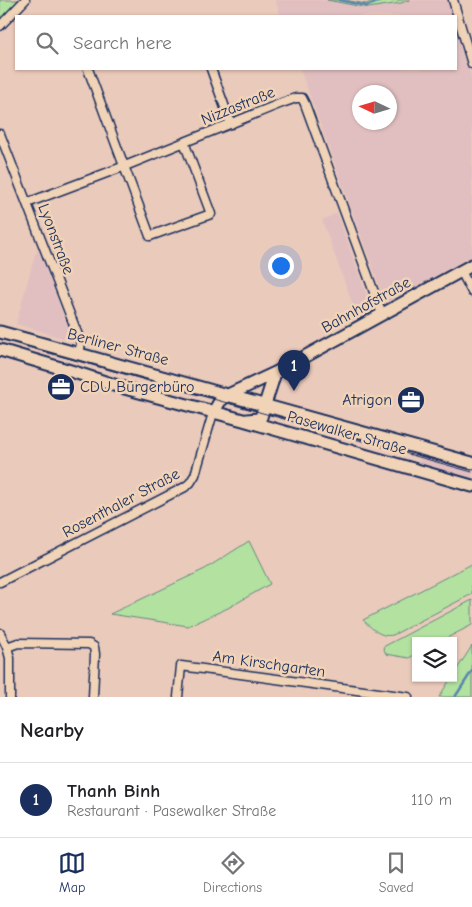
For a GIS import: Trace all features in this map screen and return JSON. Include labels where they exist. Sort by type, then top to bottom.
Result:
[{"type":"main road","name":"Bahnhofstraße","points":[[228,395],[275,373],[472,265]]},
{"type":"main road","name":"Berliner Straße","points":[[0,332],[228,395]]},
{"type":"main road","points":[[0,350],[213,413],[220,401],[228,395]]},
{"type":"main road","points":[[243,420],[261,417],[275,373]]},
{"type":"main road","name":"Pasewalker Straße","points":[[228,395],[472,463]]},
{"type":"main road","name":"Pasewalker Straße","points":[[213,413],[472,486]]},
{"type":"main road","points":[[379,459],[385,440]]},
{"type":"street","points":[[0,26],[25,0]]},
{"type":"street","points":[[453,0],[472,64]]},
{"type":"street","points":[[88,70],[150,236],[211,214],[184,142]]},
{"type":"street","points":[[211,70],[231,124]]},
{"type":"street","name":"Nizzastraße","points":[[27,203],[296,98],[302,98],[382,314]]},
{"type":"street","name":"Lyonstraße","points":[[0,134],[82,343],[79,354]]},
{"type":"street","points":[[461,271],[472,292]]},
{"type":"street","name":"Rosenthaler Straße","points":[[0,582],[185,487],[195,475],[213,413]]},
{"type":"street","points":[[0,633],[10,658],[10,697]]},
{"type":"street","points":[[7,647],[18,643],[89,644],[94,647],[95,654],[93,697]]},
{"type":"street","name":"Am Kirschgarten","points":[[178,697],[181,666],[408,697]]},
{"type":"shaded area","points":[[275,0],[327,0],[368,8],[410,0],[448,0],[453,15],[281,15]]},
{"type":"shaded area","points":[[457,29],[472,79],[472,256],[386,304],[300,70],[457,70]]},
{"type":"shaded area","points":[[337,213],[371,307],[369,313],[358,319],[322,220]]},
{"type":"shaded area","points":[[38,248],[73,341],[16,324]]},
{"type":"shaded area","points":[[421,455],[472,470],[472,478],[418,464]]},
{"type":"green space","points":[[0,0],[20,0],[0,21]]},
{"type":"green space","points":[[327,0],[345,0],[366,4],[376,0],[410,0],[368,8]]},
{"type":"green space","points":[[249,541],[270,584],[228,608],[188,626],[110,614],[205,569]]},
{"type":"green space","points":[[472,564],[472,594],[393,635],[380,634],[363,620]]},
{"type":"green space","points":[[472,600],[472,625],[449,637],[412,637],[412,656],[409,658],[386,654],[383,647]]},
{"type":"green space","points":[[472,646],[472,697],[439,697],[448,682],[457,682],[457,669]]},
{"type":"waterway","points":[[339,0],[367,6],[383,0]]},
{"type":"waterway","points":[[455,697],[472,671]]},
{"type":"tram line","points":[[0,339],[472,472]]},
{"type":"place","name":"CDU Bürgerbüro","points":[[61,387]]},
{"type":"place","name":"Thanh Binh","points":[[294,391]]},
{"type":"place","name":"Atrigon","points":[[411,400]]}]
